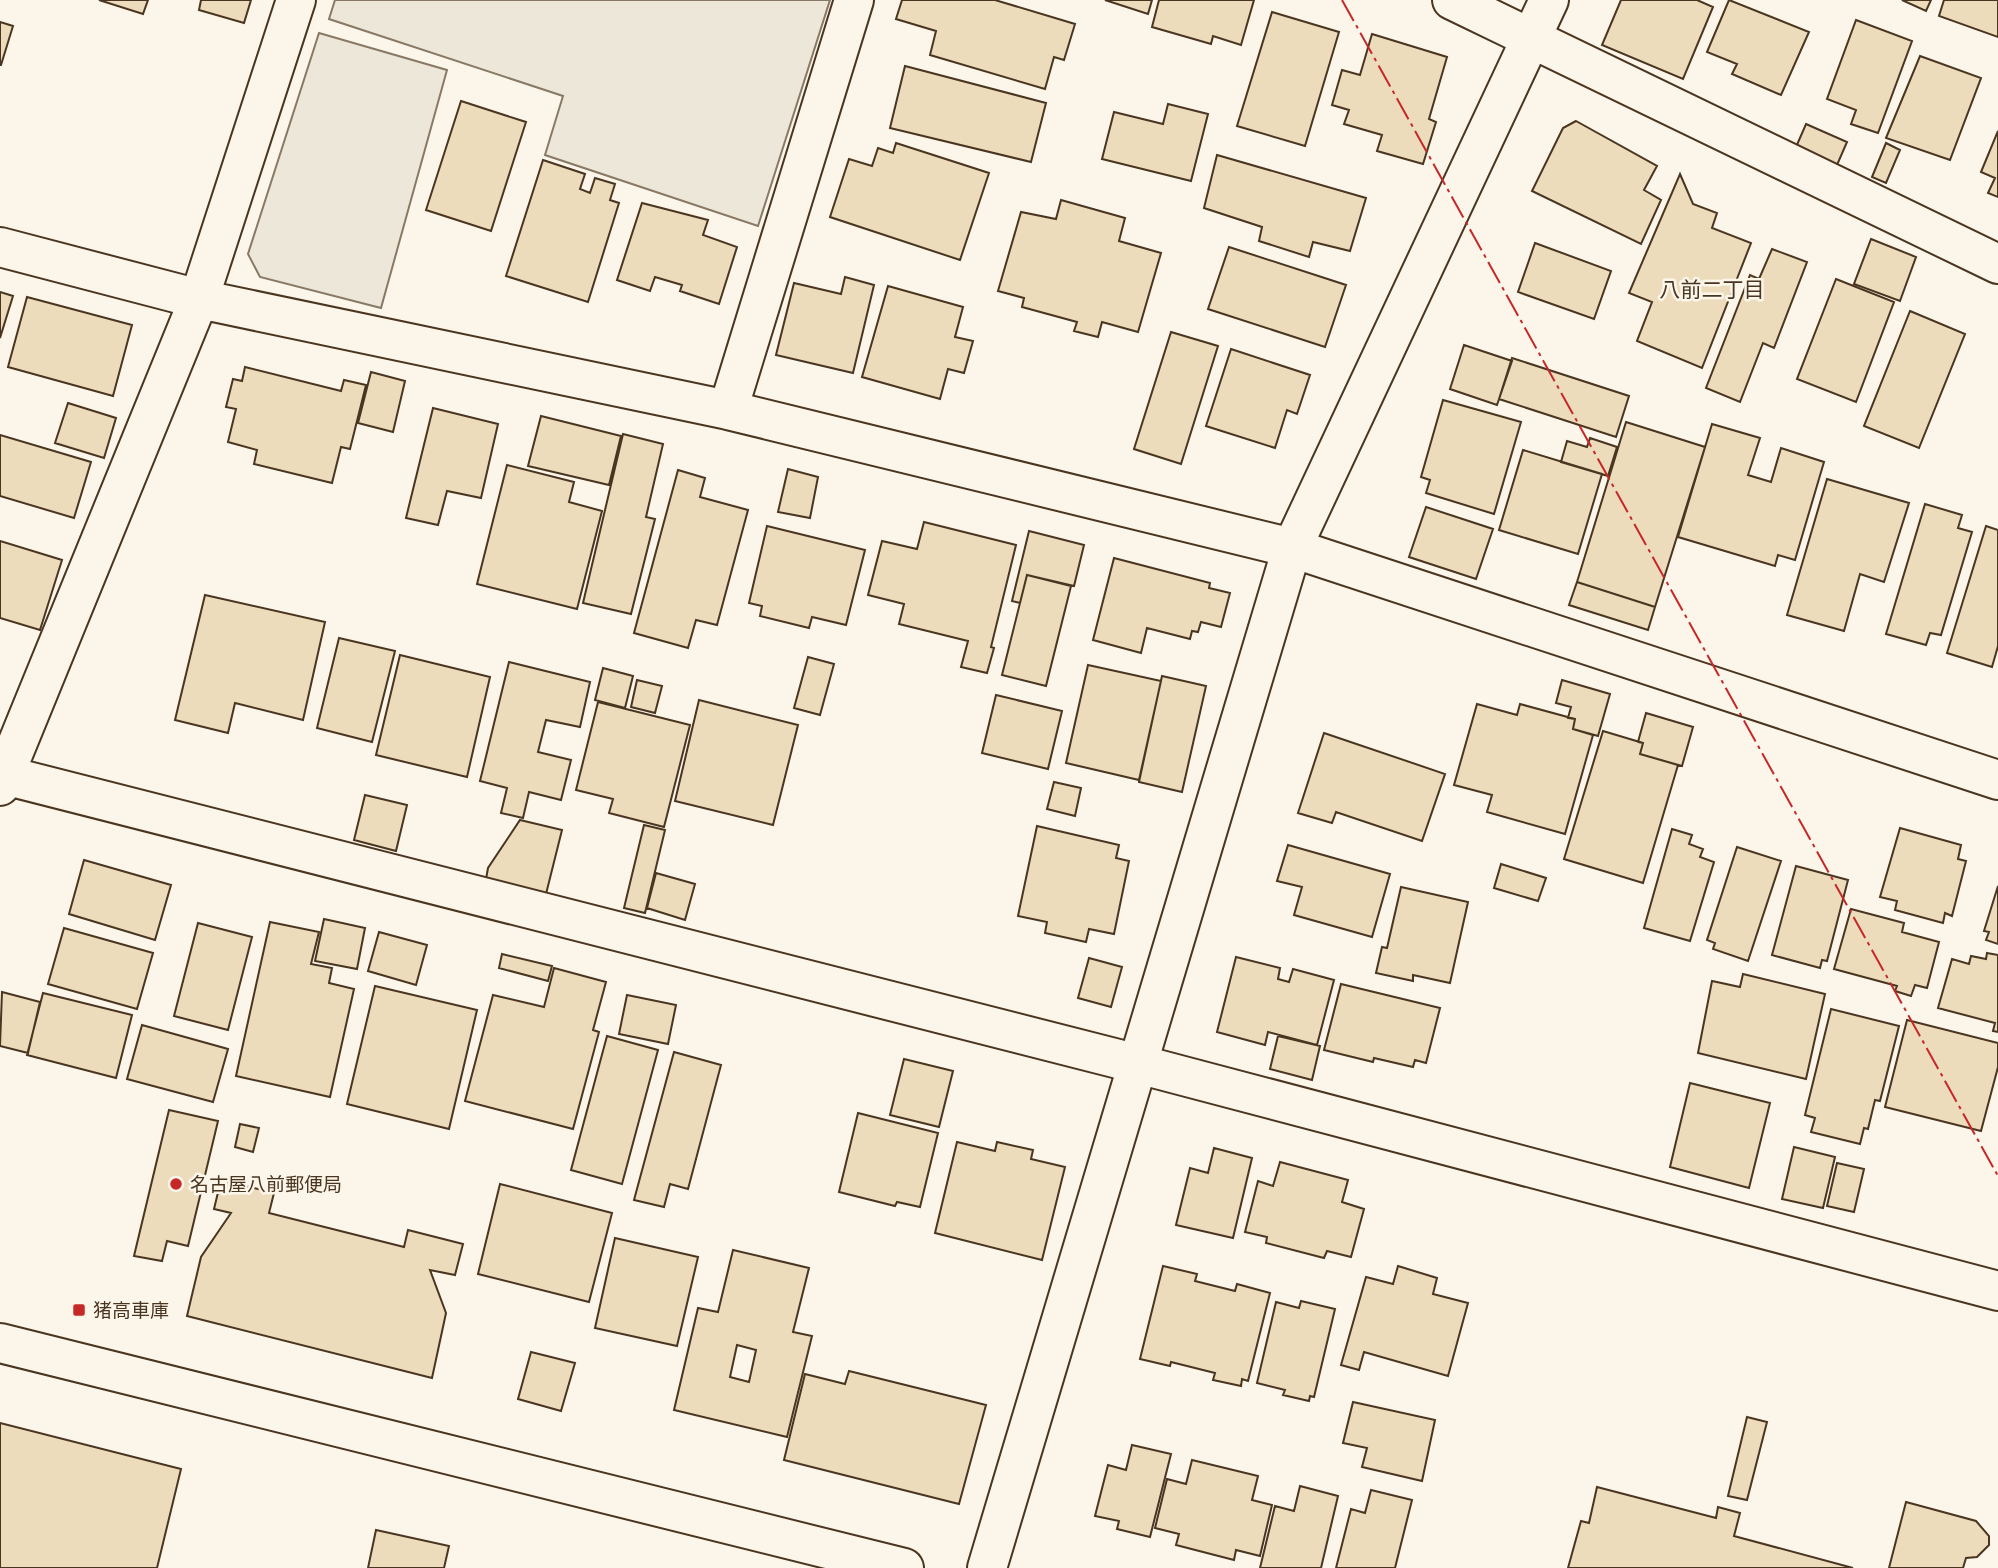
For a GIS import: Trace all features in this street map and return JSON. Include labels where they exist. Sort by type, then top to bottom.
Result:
[{"type":"street","points":[[296,0],[199,299],[2,780],[1138,1064],[1998,1291]]},
{"type":"street","points":[[729,410],[855,0]]},
{"type":"street","points":[[1452,0],[1998,264]]},
{"type":"street","points":[[987,1568],[1292,548],[1549,0]]},
{"type":"street","points":[[0,247],[199,299],[729,410],[1292,548],[1998,780]]},
{"type":"street","points":[[0,1343],[904,1568]]},
{"type":"shaded area","points":[[335,0],[830,0],[758,226],[545,155],[563,96],[329,19]]},
{"type":"shaded area","points":[[319,33],[447,70],[381,308],[260,277],[248,254]]},
{"type":"building","points":[[99,0],[148,0],[143,14]]},
{"type":"building","points":[[201,0],[251,0],[244,23],[199,10]]},
{"type":"building","points":[[902,0],[995,0],[1075,24],[1064,60],[1054,57],[1045,89],[930,55],[936,31],[896,19]]},
{"type":"building","points":[[1105,0],[1152,0],[1148,14]]},
{"type":"building","points":[[1159,0],[1254,0],[1241,45],[1213,36],[1211,44],[1152,27]]},
{"type":"building","points":[[1621,0],[1697,0],[1713,7],[1683,79],[1602,45]]},
{"type":"building","points":[[1729,0],[1809,32],[1781,95],[1732,74],[1737,64],[1707,52]]},
{"type":"building","points":[[1902,0],[1931,0],[1926,11]]},
{"type":"building","points":[[1944,0],[1998,0],[1998,37],[1939,16]]},
{"type":"building","points":[[1272,12],[1339,32],[1305,146],[1237,126]]},
{"type":"building","points":[[1856,20],[1912,41],[1878,133],[1851,124],[1856,110],[1827,99]]},
{"type":"building","points":[[0,22],[13,26],[1,65],[0,65]]},
{"type":"building","points":[[1372,34],[1447,57],[1429,119],[1436,122],[1423,164],[1377,151],[1382,135],[1344,124],[1349,110],[1332,105],[1342,70],[1360,75]]},
{"type":"building","points":[[1920,56],[1981,78],[1950,160],[1886,138]]},
{"type":"building","points":[[905,66],[1046,103],[1031,162],[890,128]]},
{"type":"building","points":[[461,101],[526,122],[491,231],[426,210]]},
{"type":"building","points":[[1168,104],[1208,114],[1191,181],[1102,159],[1114,112],[1163,124]]},
{"type":"building","points":[[1576,121],[1657,166],[1644,190],[1661,200],[1641,244],[1532,191],[1563,128]]},
{"type":"building","points":[[1806,124],[1847,142],[1837,165],[1796,147]]},
{"type":"building","points":[[1998,131],[1998,197],[1988,193],[1995,178],[1981,172]]},
{"type":"building","points":[[896,143],[989,173],[960,260],[830,217],[849,159],[872,166],[878,148],[893,153]]},
{"type":"building","points":[[1886,143],[1900,150],[1886,183],[1872,177]]},
{"type":"building","points":[[1217,155],[1366,198],[1350,251],[1313,242],[1309,257],[1259,241],[1262,227],[1204,208]]},
{"type":"building","points":[[543,160],[585,174],[580,189],[590,193],[595,178],[615,184],[610,200],[619,203],[588,302],[506,276]]},
{"type":"building","points":[[1680,174],[1693,204],[1717,213],[1712,228],[1751,243],[1702,368],[1637,341],[1652,302],[1629,293]]},
{"type":"building","points":[[1061,200],[1125,218],[1119,241],[1161,253],[1138,332],[1102,322],[1098,337],[1074,331],[1077,322],[1022,307],[1024,298],[998,291],[1021,212],[1056,219]]},
{"type":"building","points":[[642,203],[708,220],[703,235],[737,247],[719,304],[680,291],[682,285],[655,277],[650,291],[617,280]]},
{"type":"building","points":[[1871,239],[1916,257],[1900,301],[1854,284]]},
{"type":"building","points":[[1535,243],[1611,271],[1594,319],[1518,292]]},
{"type":"building","points":[[1229,247],[1346,285],[1325,347],[1208,309]]},
{"type":"building","points":[[1772,249],[1807,262],[1774,348],[1763,343],[1740,402],[1706,388],[1750,275],[1759,279]]},
{"type":"building","points":[[845,277],[874,285],[853,373],[776,355],[794,283],[841,294]]},
{"type":"building","points":[[1836,279],[1894,302],[1856,402],[1797,379]]},
{"type":"building","points":[[888,286],[963,307],[955,337],[973,341],[964,373],[948,369],[940,399],[862,377]]},
{"type":"building","points":[[0,292],[13,296],[0,338]]},
{"type":"building","points":[[27,297],[132,325],[113,396],[8,367]]},
{"type":"building","points":[[1910,311],[1965,334],[1919,448],[1864,426]]},
{"type":"building","points":[[1171,332],[1218,346],[1181,464],[1134,449]]},
{"type":"building","points":[[1464,345],[1512,361],[1497,405],[1450,389]]},
{"type":"building","points":[[1231,349],[1310,375],[1297,414],[1287,410],[1275,448],[1206,426]]},
{"type":"building","points":[[1512,358],[1629,396],[1616,437],[1499,399]]},
{"type":"building","points":[[245,367],[341,391],[344,380],[366,385],[350,449],[341,447],[332,483],[254,464],[257,450],[228,442],[236,409],[226,407],[233,379],[242,381]]},
{"type":"building","points":[[371,372],[405,381],[393,432],[358,423]]},
{"type":"building","points":[[1443,400],[1521,422],[1494,514],[1426,493],[1430,480],[1421,477]]},
{"type":"building","points":[[68,403],[116,418],[104,458],[55,443]]},
{"type":"building","points":[[433,408],[498,424],[481,498],[447,491],[438,525],[406,518]]},
{"type":"building","points":[[541,416],[621,436],[609,485],[528,466]]},
{"type":"building","points":[[1626,422],[1705,447],[1655,607],[1577,582]]},
{"type":"building","points":[[1712,424],[1760,438],[1748,475],[1771,482],[1781,448],[1824,462],[1795,560],[1778,555],[1775,566],[1678,537]]},
{"type":"building","points":[[623,434],[663,444],[646,517],[655,519],[631,614],[583,603]]},
{"type":"building","points":[[0,435],[91,462],[74,518],[0,496]]},
{"type":"building","points":[[1590,438],[1617,447],[1608,476],[1561,462],[1567,441],[1587,447]]},
{"type":"building","points":[[1523,450],[1602,474],[1578,554],[1499,530]]},
{"type":"building","points":[[507,465],[574,482],[569,502],[602,511],[577,609],[477,584]]},
{"type":"building","points":[[788,469],[818,477],[810,518],[778,512]]},
{"type":"building","points":[[678,470],[705,478],[700,497],[748,510],[717,625],[696,620],[688,648],[634,633]]},
{"type":"building","points":[[1827,479],[1909,503],[1884,582],[1860,574],[1844,631],[1787,615]]},
{"type":"building","points":[[1925,504],[1962,515],[1958,528],[1972,532],[1941,635],[1930,633],[1926,645],[1886,634]]},
{"type":"building","points":[[1426,507],[1493,529],[1476,579],[1409,557]]},
{"type":"building","points":[[924,522],[1016,545],[987,673],[961,667],[968,641],[899,624],[904,604],[868,595],[882,541],[917,549]]},
{"type":"building","points":[[767,526],[865,550],[846,625],[812,617],[809,628],[760,616],[762,606],[749,603]]},
{"type":"building","points":[[1986,526],[1998,530],[1998,646],[1992,667],[1947,653]]},
{"type":"building","points":[[1029,531],[1084,545],[1074,586],[1027,575],[1020,603],[1012,601]]},
{"type":"building","points":[[0,541],[62,560],[40,630],[0,618]]},
{"type":"building","points":[[1114,558],[1210,583],[1209,588],[1230,593],[1221,627],[1201,622],[1198,632],[1192,631],[1190,639],[1147,628],[1141,653],[1093,640]]},
{"type":"building","points":[[1027,575],[1071,586],[1046,686],[1002,675]]},
{"type":"building","points":[[1577,582],[1655,607],[1648,630],[1569,605]]},
{"type":"building","points":[[205,595],[325,622],[303,720],[235,703],[228,733],[175,720]]},
{"type":"building","points":[[339,638],[395,651],[372,742],[317,728]]},
{"type":"building","points":[[400,655],[490,677],[467,777],[376,755]]},
{"type":"building","points":[[808,657],[834,664],[820,715],[794,708]]},
{"type":"building","points":[[509,662],[590,682],[580,727],[546,720],[538,752],[571,760],[561,800],[529,792],[523,818],[501,813],[507,788],[480,781]]},
{"type":"building","points":[[1088,665],[1161,681],[1139,780],[1066,763]]},
{"type":"building","points":[[603,668],[633,676],[625,708],[595,700]]},
{"type":"building","points":[[1162,676],[1206,686],[1182,792],[1139,782]]},
{"type":"building","points":[[637,680],[662,686],[655,713],[631,707]]},
{"type":"building","points":[[1562,680],[1610,694],[1598,736],[1573,729],[1575,719],[1568,718],[1571,707],[1556,703]]},
{"type":"building","points":[[996,695],[1062,711],[1048,769],[982,753]]},
{"type":"building","points":[[699,700],[798,725],[773,825],[675,801]]},
{"type":"building","points":[[598,702],[690,725],[664,827],[609,813],[613,799],[576,790]]},
{"type":"building","points":[[1477,704],[1517,715],[1520,704],[1575,719],[1573,729],[1593,735],[1565,834],[1487,812],[1492,795],[1454,785]]},
{"type":"building","points":[[1646,713],[1693,727],[1682,766],[1640,754],[1643,743],[1638,742]]},
{"type":"building","points":[[1603,731],[1643,743],[1640,754],[1678,765],[1643,883],[1564,859]]},
{"type":"building","points":[[1324,733],[1445,774],[1422,841],[1336,812],[1332,823],[1298,813]]},
{"type":"building","points":[[1054,782],[1081,788],[1075,816],[1047,809]]},
{"type":"building","points":[[365,795],[407,805],[396,851],[354,840]]},
{"type":"building","points":[[520,820],[562,830],[546,894],[486,879],[488,868]]},
{"type":"building","points":[[644,825],[665,830],[645,913],[624,908]]},
{"type":"building","points":[[1037,826],[1119,845],[1116,858],[1129,861],[1114,934],[1089,929],[1086,942],[1045,933],[1047,922],[1018,916]]},
{"type":"building","points":[[1900,828],[1961,845],[1958,859],[1966,861],[1952,916],[1945,913],[1943,923],[1895,910],[1897,901],[1880,897]]},
{"type":"building","points":[[1672,829],[1692,835],[1689,844],[1703,849],[1700,857],[1714,862],[1690,941],[1644,928]]},
{"type":"building","points":[[1288,845],[1390,874],[1372,937],[1294,915],[1302,887],[1277,881]]},
{"type":"building","points":[[1737,847],[1781,861],[1748,961],[1713,949],[1715,943],[1707,940]]},
{"type":"building","points":[[84,860],[171,885],[155,940],[69,914]]},
{"type":"building","points":[[1501,864],[1546,878],[1538,901],[1494,888]]},
{"type":"building","points":[[1796,866],[1848,880],[1827,961],[1822,960],[1820,968],[1772,955]]},
{"type":"building","points":[[656,873],[695,884],[685,920],[647,908]]},
{"type":"building","points":[[1998,886],[1998,944],[1986,940],[1989,932],[1984,931]]},
{"type":"building","points":[[1401,887],[1468,902],[1450,983],[1413,975],[1413,981],[1376,973],[1382,947],[1387,948]]},
{"type":"building","points":[[1851,909],[1904,923],[1902,932],[1939,942],[1927,988],[1915,985],[1911,996],[1895,991],[1897,986],[1834,969]]},
{"type":"building","points":[[324,919],[365,928],[357,969],[315,961]]},
{"type":"building","points":[[270,922],[319,932],[311,964],[332,968],[329,983],[354,989],[330,1097],[236,1076]]},
{"type":"building","points":[[198,923],[252,937],[228,1030],[174,1016]]},
{"type":"building","points":[[64,928],[153,953],[137,1009],[48,984]]},
{"type":"building","points":[[379,932],[427,945],[416,985],[368,971]]},
{"type":"building","points":[[1987,953],[1998,955],[1998,1032],[1993,1031],[1995,1023],[1938,1008],[1952,959],[1969,964],[1971,956],[1986,959]]},
{"type":"building","points":[[502,954],[552,966],[548,981],[499,968]]},
{"type":"building","points":[[1236,957],[1280,968],[1278,979],[1289,982],[1293,969],[1334,980],[1317,1045],[1268,1032],[1265,1045],[1217,1032]]},
{"type":"building","points":[[1089,958],[1122,967],[1111,1007],[1078,998]]},
{"type":"building","points":[[554,968],[606,982],[593,1030],[599,1032],[573,1129],[465,1101],[493,995],[544,1007]]},
{"type":"building","points":[[1743,974],[1825,994],[1806,1079],[1698,1053],[1712,981],[1740,987]]},
{"type":"building","points":[[1341,984],[1440,1008],[1426,1063],[1415,1060],[1413,1067],[1374,1058],[1373,1062],[1324,1050]]},
{"type":"building","points":[[375,986],[477,1010],[449,1129],[347,1104]]},
{"type":"building","points":[[2,992],[40,1002],[28,1053],[0,1046]]},
{"type":"building","points":[[43,993],[132,1015],[116,1078],[27,1055]]},
{"type":"building","points":[[627,995],[676,1005],[668,1044],[619,1034]]},
{"type":"building","points":[[1831,1009],[1899,1026],[1880,1101],[1875,1100],[1868,1129],[1864,1128],[1860,1144],[1811,1132],[1815,1118],[1805,1115]]},
{"type":"building","points":[[1907,1020],[1998,1043],[1998,1067],[1981,1131],[1885,1107]]},
{"type":"building","points":[[142,1025],[228,1049],[213,1102],[127,1079]]},
{"type":"building","points":[[607,1036],[658,1050],[622,1184],[571,1170]]},
{"type":"building","points":[[1278,1036],[1320,1046],[1312,1080],[1270,1069]]},
{"type":"building","points":[[674,1052],[721,1065],[688,1189],[670,1184],[664,1207],[634,1200]]},
{"type":"building","points":[[904,1059],[953,1071],[939,1127],[890,1115]]},
{"type":"building","points":[[1690,1083],[1770,1103],[1749,1188],[1670,1167]]},
{"type":"building","points":[[169,1110],[218,1121],[188,1246],[167,1241],[162,1261],[134,1256]]},
{"type":"building","points":[[858,1113],[938,1133],[920,1207],[897,1202],[895,1206],[839,1192]]},
{"type":"building","points":[[240,1124],[259,1128],[253,1152],[235,1147]]},
{"type":"building","points":[[957,1142],[995,1151],[997,1142],[1033,1150],[1031,1159],[1065,1167],[1042,1260],[935,1233]]},
{"type":"building","points":[[1794,1147],[1835,1157],[1823,1208],[1782,1199]]},
{"type":"building","points":[[1214,1148],[1252,1158],[1233,1238],[1176,1225],[1190,1168],[1208,1173]]},
{"type":"building","points":[[1280,1162],[1348,1180],[1342,1202],[1364,1209],[1351,1257],[1327,1251],[1324,1258],[1266,1243],[1267,1237],[1245,1232],[1258,1181],[1273,1186]]},
{"type":"building","points":[[1837,1163],[1864,1169],[1854,1212],[1827,1206]]},
{"type":"building","points":[[221,1180],[274,1193],[269,1213],[404,1247],[408,1230],[463,1244],[455,1275],[430,1270],[446,1313],[432,1378],[187,1316],[201,1257],[231,1213],[214,1209]]},
{"type":"building","points":[[500,1184],[612,1213],[589,1302],[478,1274]]},
{"type":"building","points":[[615,1238],[698,1257],[677,1346],[595,1328]]},
{"type":"building","points":[[733,1250],[809,1268],[793,1332],[812,1336],[787,1437],[674,1410],[698,1308],[718,1312]],"holes":[[[737,1345],[756,1350],[749,1382],[730,1377]]]},
{"type":"building","points":[[1163,1266],[1197,1274],[1195,1281],[1235,1291],[1237,1284],[1270,1293],[1248,1381],[1242,1379],[1241,1386],[1213,1380],[1215,1373],[1171,1362],[1170,1366],[1140,1359]]},
{"type":"building","points":[[1398,1266],[1437,1278],[1433,1294],[1468,1303],[1448,1376],[1364,1352],[1359,1370],[1341,1365],[1366,1277],[1393,1284]]},
{"type":"building","points":[[1301,1301],[1335,1309],[1314,1397],[1310,1396],[1309,1401],[1283,1395],[1285,1390],[1257,1383],[1276,1302],[1299,1308]]},
{"type":"building","points":[[531,1352],[575,1363],[561,1411],[518,1399]]},
{"type":"building","points":[[849,1371],[986,1405],[959,1504],[784,1460],[805,1374],[845,1384]]},
{"type":"building","points":[[1353,1402],[1435,1420],[1422,1481],[1362,1467],[1367,1448],[1343,1443]]},
{"type":"building","points":[[1747,1417],[1767,1422],[1747,1500],[1728,1496]]},
{"type":"building","points":[[0,1423],[181,1469],[157,1568],[0,1568]]},
{"type":"building","points":[[1132,1445],[1171,1454],[1150,1537],[1117,1529],[1119,1521],[1095,1516],[1108,1465],[1126,1470]]},
{"type":"building","points":[[1192,1460],[1258,1476],[1252,1500],[1272,1505],[1260,1556],[1236,1550],[1234,1560],[1176,1545],[1179,1534],[1155,1528],[1167,1479],[1186,1484]]},
{"type":"building","points":[[1300,1486],[1338,1496],[1321,1568],[1260,1568],[1275,1506],[1294,1511]]},
{"type":"building","points":[[1597,1487],[1716,1518],[1718,1507],[1740,1513],[1734,1536],[1853,1568],[1568,1568],[1581,1521],[1589,1523]]},
{"type":"building","points":[[1371,1490],[1412,1500],[1395,1568],[1336,1568],[1351,1509],[1365,1513]]},
{"type":"building","points":[[1906,1502],[1976,1521],[1989,1536],[1989,1545],[1977,1557],[1966,1558],[1963,1568],[1889,1568]]},
{"type":"building","points":[[376,1530],[449,1546],[444,1568],[368,1568]]},
{"type":"power","points":[[1342,0],[1998,1176]]},
{"type":"place","name":"名古屋八前郵便局","points":[[176,1184]]},
{"type":"place","name":"猪高車庫","points":[[79,1310]]},
{"type":"district","name":"八前二丁目","points":[[1712,289]]}]
